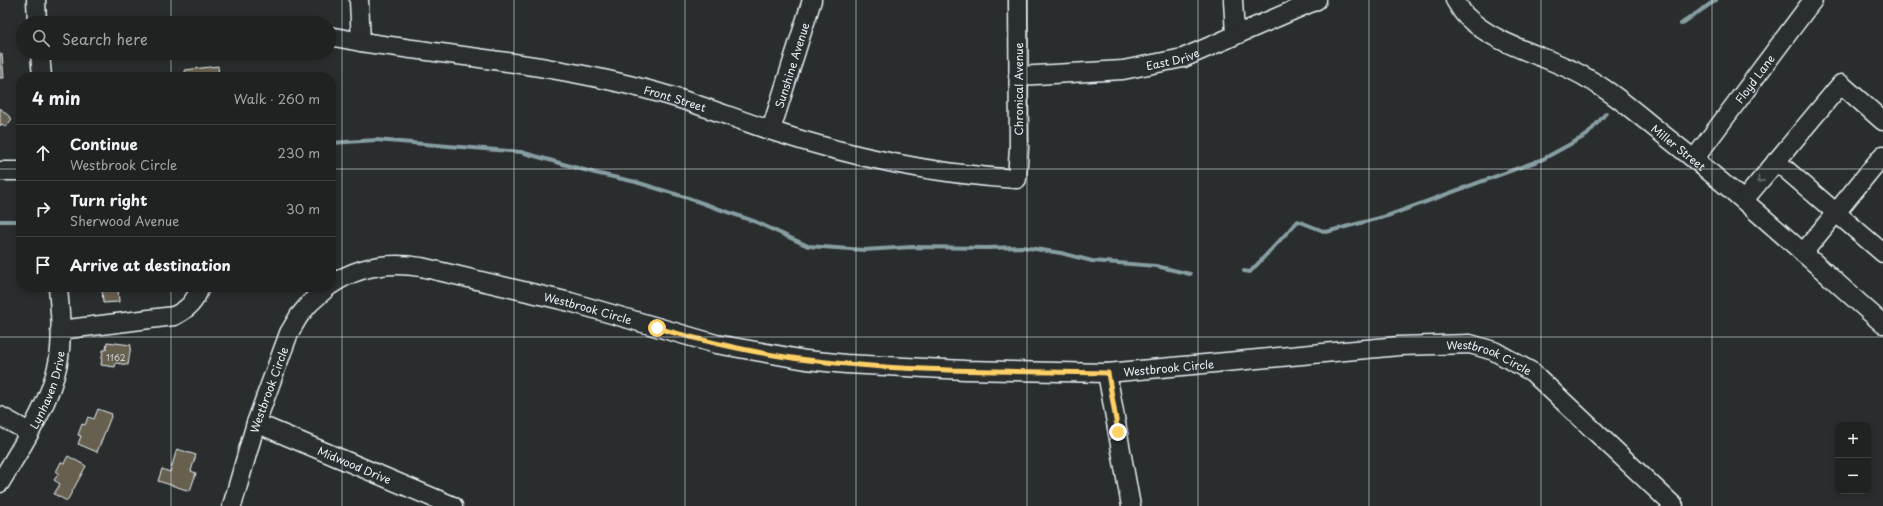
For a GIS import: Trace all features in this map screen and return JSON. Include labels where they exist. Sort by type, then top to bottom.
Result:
[{"type":"street","points":[[36,0],[37,16]]},
{"type":"street","points":[[359,0],[361,42]]},
{"type":"street","name":"Sunshine Avenue","points":[[771,130],[812,0]]},
{"type":"street","name":"Chronical Avenue","points":[[1017,178],[1019,148],[1018,0]]},
{"type":"street","points":[[1233,0],[1235,34]]},
{"type":"street","name":"East Drive","points":[[1018,76],[1123,70],[1183,58],[1235,34],[1317,0]]},
{"type":"street","name":"Miller Street","points":[[1455,0],[1466,17],[1480,28],[1522,49],[1587,77],[1622,102],[1695,158],[1883,324]]},
{"type":"street","name":"Floyd Lane","points":[[1695,158],[1813,0]]},
{"type":"street","name":"Front Street","points":[[336,37],[600,78],[670,96],[771,130],[892,164],[973,176],[1017,178]]},
{"type":"street","points":[[41,60],[42,72]]},
{"type":"street","points":[[1744,200],[1841,84],[1883,121]]},
{"type":"street","points":[[1803,253],[1883,155]]},
{"type":"street","points":[[1776,160],[1883,254]]},
{"type":"street","points":[[0,171],[16,171]]},
{"type":"street","name":"Westbrook Circle","points":[[336,282],[344,276],[362,269],[404,265],[570,302],[716,344],[806,360],[965,370],[1108,373],[1399,346],[1470,344],[1494,351],[1532,372],[1674,506]]},
{"type":"street","name":"Lynhaven Drive","points":[[0,483],[29,432],[55,378],[60,344],[58,292]]},
{"type":"street","points":[[60,330],[174,316],[188,308],[194,301],[198,292]]},
{"type":"street","name":"Westbrook Circle","points":[[232,506],[256,423],[288,333],[299,316],[322,292]]},
{"type":"street","points":[[1108,373],[1131,506]]},
{"type":"street","points":[[0,416],[29,432]]},
{"type":"street","name":"Midwood Drive","points":[[256,423],[453,506]]},
{"type":"building","points":[[0,54],[2,54],[4,78],[0,78]]},
{"type":"building","points":[[218,66],[219,72],[185,72],[185,70]]},
{"type":"building","points":[[0,108],[12,119],[6,127],[2,124],[0,126]]},
{"type":"building","points":[[102,292],[118,292],[119,302],[103,303]]},
{"type":"building","points":[[107,342],[131,345],[128,365],[116,363],[115,367],[101,365],[103,350],[106,350]]},
{"type":"building","points":[[98,409],[112,414],[97,452],[78,444],[81,436],[78,435],[82,424],[85,425],[88,417],[94,419]]},
{"type":"building","points":[[177,449],[196,455],[191,471],[196,473],[190,491],[158,481],[162,469],[170,472]]},
{"type":"building","points":[[68,456],[86,466],[67,501],[54,494],[60,484],[54,480],[59,473],[56,472],[61,462],[64,463]]},
{"type":"waterway","points":[[1681,24],[1716,0]]},
{"type":"waterway","points":[[1244,271],[1250,272],[1298,221],[1326,232],[1387,216],[1543,159],[1587,135],[1606,113]]},
{"type":"waterway","points":[[336,143],[376,140],[521,152],[595,173],[636,182],[688,198],[756,222],[808,246],[864,250],[912,247],[1022,247],[1061,253],[1092,261],[1156,266],[1190,274]]},
{"type":"waterway","points":[[0,221],[16,221]]},
{"type":"route","points":[[657,328],[716,344],[806,360],[846,364],[965,370],[1108,373],[1118,432]]}]
